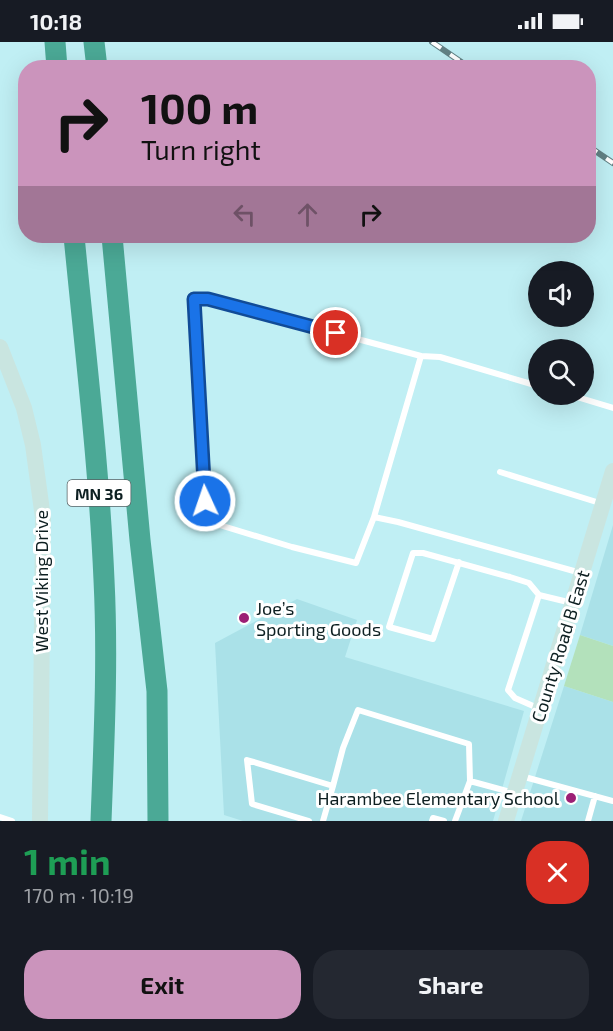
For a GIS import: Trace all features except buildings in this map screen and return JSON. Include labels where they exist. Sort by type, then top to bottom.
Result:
[{"type":"highway","points":[[55,42],[56,60]]},
{"type":"highway","points":[[94,42],[96,60]]},
{"type":"highway","name":"MN 36","points":[[75,243],[100,509],[106,644],[101,821]]},
{"type":"highway","name":"MN 36","points":[[113,243],[140,540],[147,663],[145,821]]},
{"type":"highway","points":[[140,540],[157,691],[158,821]]},
{"type":"highway","points":[[93,821],[104,751]]},
{"type":"street","name":"West Viking Drive","points":[[0,346],[24,408],[39,479],[43,518],[40,821]]},
{"type":"street","name":"County Road B East","points":[[506,821],[612,478]]},
{"type":"lane","points":[[421,356],[374,517],[356,563],[292,547],[213,523],[205,501],[194,299],[208,299],[421,356],[440,357],[528,383]]},
{"type":"lane","points":[[594,402],[613,408]]},
{"type":"lane","points":[[500,472],[603,504]]},
{"type":"lane","points":[[374,517],[582,573]]},
{"type":"lane","points":[[459,562],[433,639],[389,627],[413,553],[423,553],[459,562],[529,584],[539,594],[573,603]]},
{"type":"lane","points":[[539,594],[508,690],[515,698],[541,709]]},
{"type":"lane","points":[[323,821],[343,748],[358,710],[469,744],[470,781],[455,821]]},
{"type":"lane","points":[[309,821],[252,804],[247,760],[333,786]]},
{"type":"lane","points":[[520,776],[613,801]]},
{"type":"lane","points":[[470,781],[515,794]]},
{"type":"lane","points":[[588,821],[595,796]]},
{"type":"lane","points":[[0,818],[12,821]]},
{"type":"lane","points":[[432,821],[433,818],[444,821]]},
{"type":"shaded area","points":[[613,525],[613,646],[580,635]]},
{"type":"shaded area","points":[[297,599],[357,620],[345,657],[524,711],[493,821],[243,821],[224,815],[215,643]]},
{"type":"shaded area","points":[[564,686],[613,702],[613,821],[521,821]]},
{"type":"green space","points":[[580,635],[613,646],[613,702],[564,686]]},
{"type":"railway","points":[[432,42],[458,60]]},
{"type":"railway","points":[[596,151],[613,163]]},
{"type":"place","name":"Joe’s Sporting Goods","points":[[244,618]]},
{"type":"place","name":"Harambee Elementary School","points":[[571,798]]},
{"type":"route","points":[[205,501],[194,299],[208,299],[336,333]]}]
